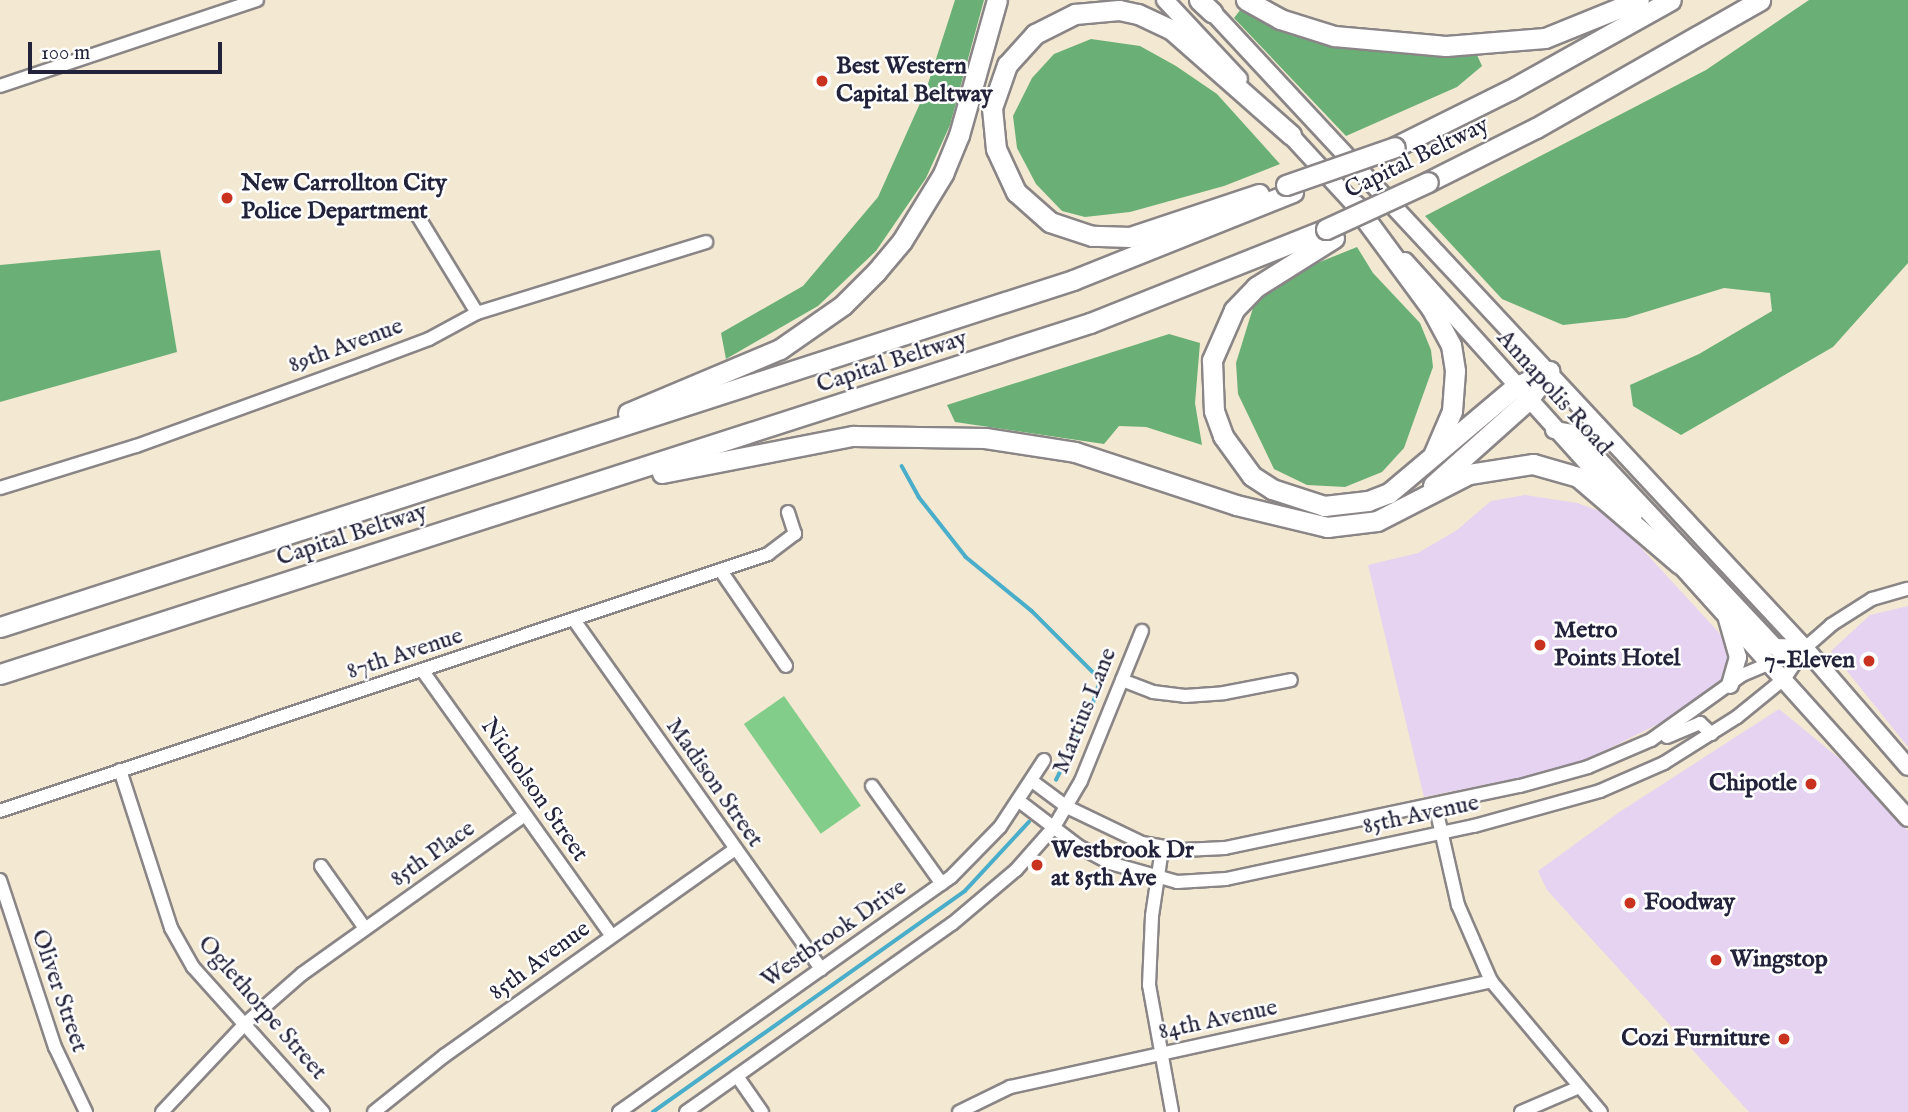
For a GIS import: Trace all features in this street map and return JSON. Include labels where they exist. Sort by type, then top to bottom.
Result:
[{"type":"highway","points":[[452,482],[744,367],[780,349],[843,305],[902,241],[943,174],[997,0]]},
{"type":"highway","points":[[988,36],[1011,0]]},
{"type":"highway","points":[[1246,0],[1280,19],[1334,36],[1458,46],[1545,38],[1639,0]]},
{"type":"highway","name":"Capital Beltway","points":[[0,627],[1073,280],[1395,147],[1510,90],[1671,0]]},
{"type":"highway","name":"Capital Beltway","points":[[0,674],[1090,323],[1330,233],[1536,128],[1760,0]]},
{"type":"highway","points":[[1290,189],[1149,233],[1112,239],[1071,231],[1050,222],[1016,192],[996,149],[992,107],[1007,65],[1035,34],[1075,14],[1119,10],[1172,30],[1291,135]]},
{"type":"highway","points":[[1355,205],[1431,308],[1451,345],[1452,411],[1432,459]]},
{"type":"highway","points":[[1330,233],[1256,287],[1234,310],[1220,334],[1210,387],[1223,436],[1252,476],[1272,489],[1324,506],[1368,501],[1389,493],[1549,371]]},
{"type":"highway","points":[[1418,499],[1521,394]]},
{"type":"highway","points":[[561,494],[817,441],[937,435],[1076,452],[1300,524],[1353,526],[1387,516],[1418,499],[1492,467],[1546,466],[1578,477],[1680,564]]},
{"type":"main road","name":"Annapolis Road","points":[[1165,0],[1355,205],[1521,394],[1770,660],[1908,818]]},
{"type":"main road","name":"Annapolis Road","points":[[1204,4],[1549,371],[1805,649],[1908,767]]},
{"type":"main road","points":[[1555,430],[1574,433],[1775,647],[1805,649]]},
{"type":"main road","points":[[1724,611],[1738,657],[1730,685]]},
{"type":"street","points":[[0,86],[257,0]]},
{"type":"street","points":[[416,213],[477,313]]},
{"type":"street","name":"89th Avenue","points":[[0,488],[136,446],[365,363],[429,339],[477,313],[706,242]]},
{"type":"street","name":"87th Avenue","points":[[0,811],[721,571],[783,547],[795,534],[788,512]]},
{"type":"street","points":[[721,571],[786,666]]},
{"type":"street","name":"85th Avenue","points":[[1019,801],[1110,863],[1157,880],[1226,879],[1441,833],[1600,791],[1664,763],[1712,734],[1785,678],[1805,649],[1872,599],[1908,589]]},
{"type":"street","name":"Madison Street","points":[[574,620],[821,969]]},
{"type":"street","name":"Martius Lane","points":[[1067,807],[1106,725],[1142,631]]},
{"type":"street","name":"85th Avenue","points":[[1032,781],[1067,807],[1123,835],[1162,849],[1226,848],[1557,777],[1643,744],[1770,660],[1805,649]]},
{"type":"street","name":"Nicholson Street","points":[[422,670],[611,935]]},
{"type":"street","points":[[1122,681],[1153,692],[1185,696],[1232,692],[1291,680]]},
{"type":"street","points":[[1643,744],[1700,723],[1712,734]]},
{"type":"street","name":"Westbrook Drive","points":[[619,1112],[942,884],[977,854],[1019,801],[1044,760]]},
{"type":"street","name":"Oglethorpe Street","points":[[120,771],[171,928],[193,967],[323,1112]]},
{"type":"street","points":[[872,786],[942,884]]},
{"type":"street","points":[[1435,804],[1458,905],[1491,981],[1577,1087],[1601,1112]]},
{"type":"street","points":[[686,1112],[979,904],[1054,827],[1067,807]]},
{"type":"street","name":"85th Place","points":[[162,1112],[246,1023],[364,927],[525,815]]},
{"type":"street","name":"85th Avenue","points":[[374,1112],[611,935],[735,849]]},
{"type":"street","points":[[1162,849],[1148,975],[1159,1054],[1172,1112]]},
{"type":"street","points":[[321,866],[364,927]]},
{"type":"street","name":"Oliver Street","points":[[0,880],[55,1047],[86,1112]]},
{"type":"street","name":"84th Avenue","points":[[959,1112],[981,1106],[1010,1087],[1491,981]]},
{"type":"street","points":[[737,1076],[762,1112]]},
{"type":"street","points":[[1521,1112],[1577,1087]]},
{"type":"shaded area","points":[[1525,495],[1577,503],[1611,515],[1733,648],[1731,675],[1686,710],[1588,759],[1548,772],[1424,797],[1368,565],[1418,553],[1457,530],[1491,501]]},
{"type":"shaded area","points":[[1908,606],[1908,747],[1831,651],[1870,615]]},
{"type":"shaded area","points":[[1779,709],[1851,768],[1908,831],[1908,1112],[1749,1112],[1547,890],[1538,871],[1618,813]]},
{"type":"green space","points":[[955,0],[984,0],[950,125],[926,178],[876,251],[818,306],[726,359],[721,333],[803,286],[878,197],[926,90]]},
{"type":"green space","points":[[1809,0],[1908,0],[1908,263],[1833,347],[1681,435],[1633,406],[1630,385],[1699,354],[1772,311],[1770,293],[1724,288],[1626,318],[1563,325],[1502,299],[1425,216],[1706,70]]},
{"type":"green space","points":[[1241,9],[1298,36],[1477,55],[1482,66],[1457,87],[1346,136],[1234,18]]},
{"type":"green space","points":[[1091,39],[1140,46],[1176,66],[1217,94],[1280,164],[1224,186],[1130,212],[1085,217],[1062,211],[1036,184],[1017,148],[1013,116],[1032,78],[1054,54]]},
{"type":"green space","points":[[1357,247],[1373,273],[1420,323],[1431,350],[1433,367],[1404,448],[1382,472],[1345,487],[1307,485],[1274,469],[1238,394],[1236,363],[1256,298],[1290,274]]},
{"type":"green space","points":[[160,250],[177,352],[0,402],[0,265]]},
{"type":"green space","points":[[1169,334],[1200,343],[1195,403],[1202,445],[1146,427],[1119,426],[1104,444],[955,422],[947,405]]},
{"type":"green space","points":[[784,696],[861,806],[821,834],[744,724]]},
{"type":"waterway","points":[[902,466],[919,497],[966,557],[1032,611],[1101,680]]},
{"type":"waterway","points":[[1056,780],[1090,712],[1107,660]]},
{"type":"waterway","points":[[653,1112],[965,891],[1029,822]]},
{"type":"place","name":"Best Western Capital Beltway","points":[[822,81]]},
{"type":"place","name":"New Carrollton City Police Department","points":[[227,198]]},
{"type":"place","name":"Metro Points Hotel","points":[[1540,645]]},
{"type":"place","name":"7-Eleven","points":[[1869,661]]},
{"type":"place","name":"Chipotle","points":[[1811,784]]},
{"type":"place","name":"Westbrook Dr at 85th Ave","points":[[1037,865]]},
{"type":"place","name":"Foodway","points":[[1630,903]]},
{"type":"place","name":"Wingstop","points":[[1716,960]]},
{"type":"place","name":"Cozi Furniture","points":[[1784,1039]]}]
